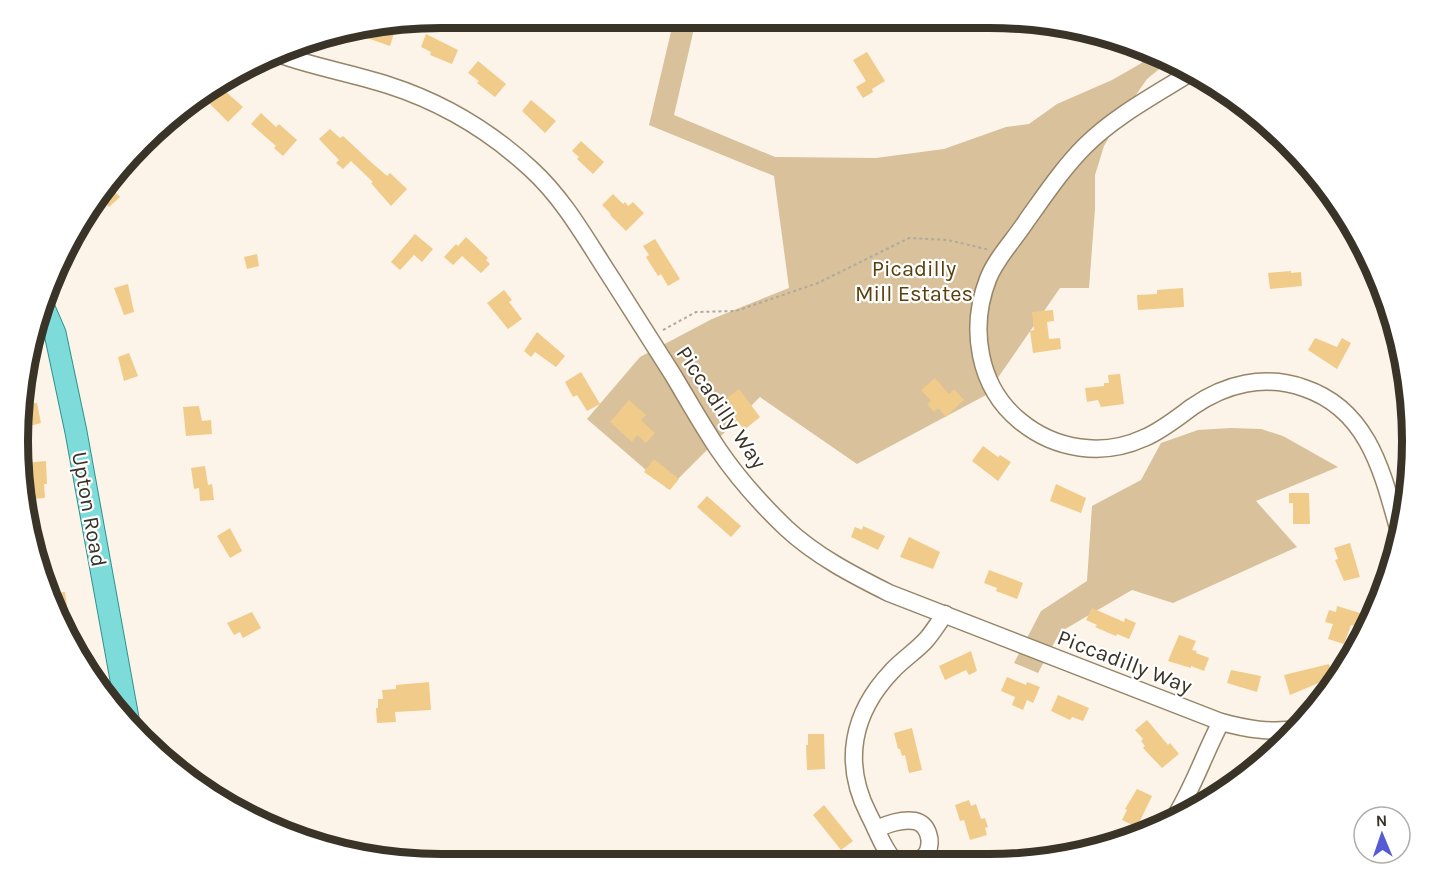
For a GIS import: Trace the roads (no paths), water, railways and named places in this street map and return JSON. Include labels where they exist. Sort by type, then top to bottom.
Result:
[{"type":"main road","name":"Upton Road","points":[[48,317],[55,333],[76,432],[126,708]]},
{"type":"street","name":"Piccadilly Way","points":[[288,58],[387,85],[429,100],[464,118],[531,169],[556,195],[649,338],[718,450],[787,528],[816,552],[855,576],[889,593],[1221,722],[1249,730],[1284,730]]},
{"type":"street","points":[[1183,78],[1110,125],[1085,146],[1048,189],[1004,254],[989,277],[978,323],[979,354],[987,378],[999,400],[1019,421],[1043,436],[1062,444],[1104,449],[1146,438],[1218,391],[1240,384],[1261,381],[1303,388],[1324,397],[1342,410],[1358,427],[1370,444],[1395,517]]},
{"type":"street","points":[[888,854],[859,792],[854,760],[856,731],[875,693],[892,671],[926,640],[945,614]]},
{"type":"street","points":[[1180,807],[1195,781],[1209,744],[1221,722]]},
{"type":"street","points":[[876,829],[902,821],[915,821],[922,824],[928,831],[930,840],[926,854]]},
{"type":"park label","name":"Picadilly Mill Estates","points":[[914,280]]}]
